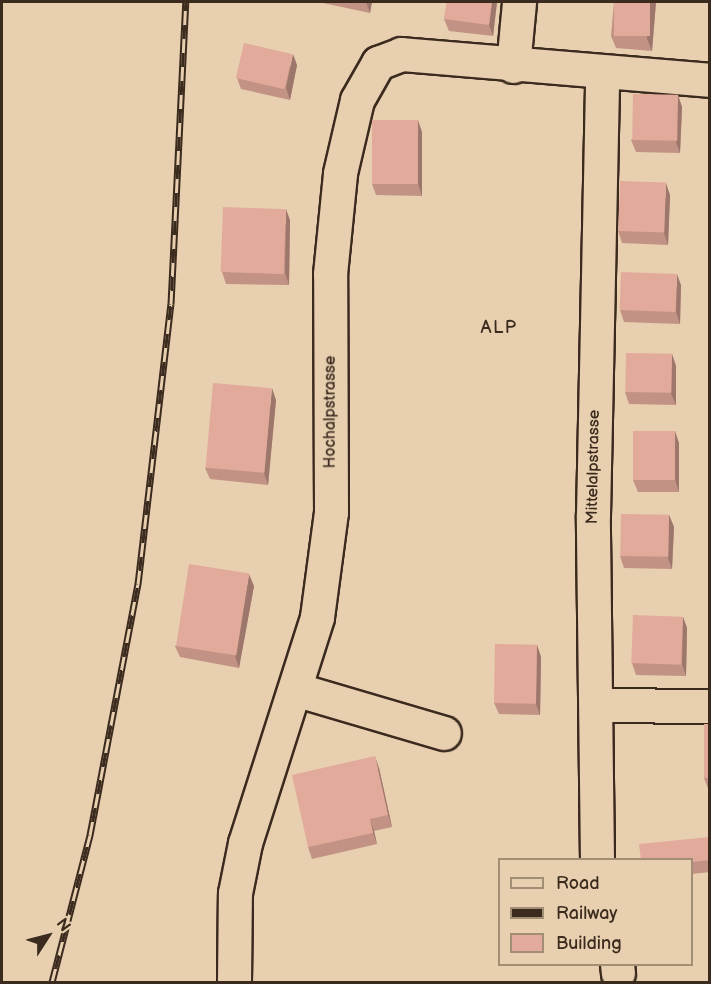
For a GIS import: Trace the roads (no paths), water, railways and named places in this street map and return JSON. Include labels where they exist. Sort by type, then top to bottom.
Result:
[{"type":"street","points":[[513,66],[519,2]]},
{"type":"street","name":"Hochalpstrasse","points":[[234,982],[235,893],[245,843],[297,690],[317,616],[331,512],[330,274],[340,173],[357,100],[378,63],[401,54],[602,74],[710,80]]},
{"type":"street","name":"Mittelalpstrasse","points":[[597,858],[593,515],[602,74]]},
{"type":"street","points":[[297,690],[444,733]]},
{"type":"street","points":[[596,705],[710,706]]},
{"type":"railway","points":[[52,982],[90,835],[138,584],[171,304],[186,2]]},
{"type":"district","name":"ALP","points":[[499,328]]}]
